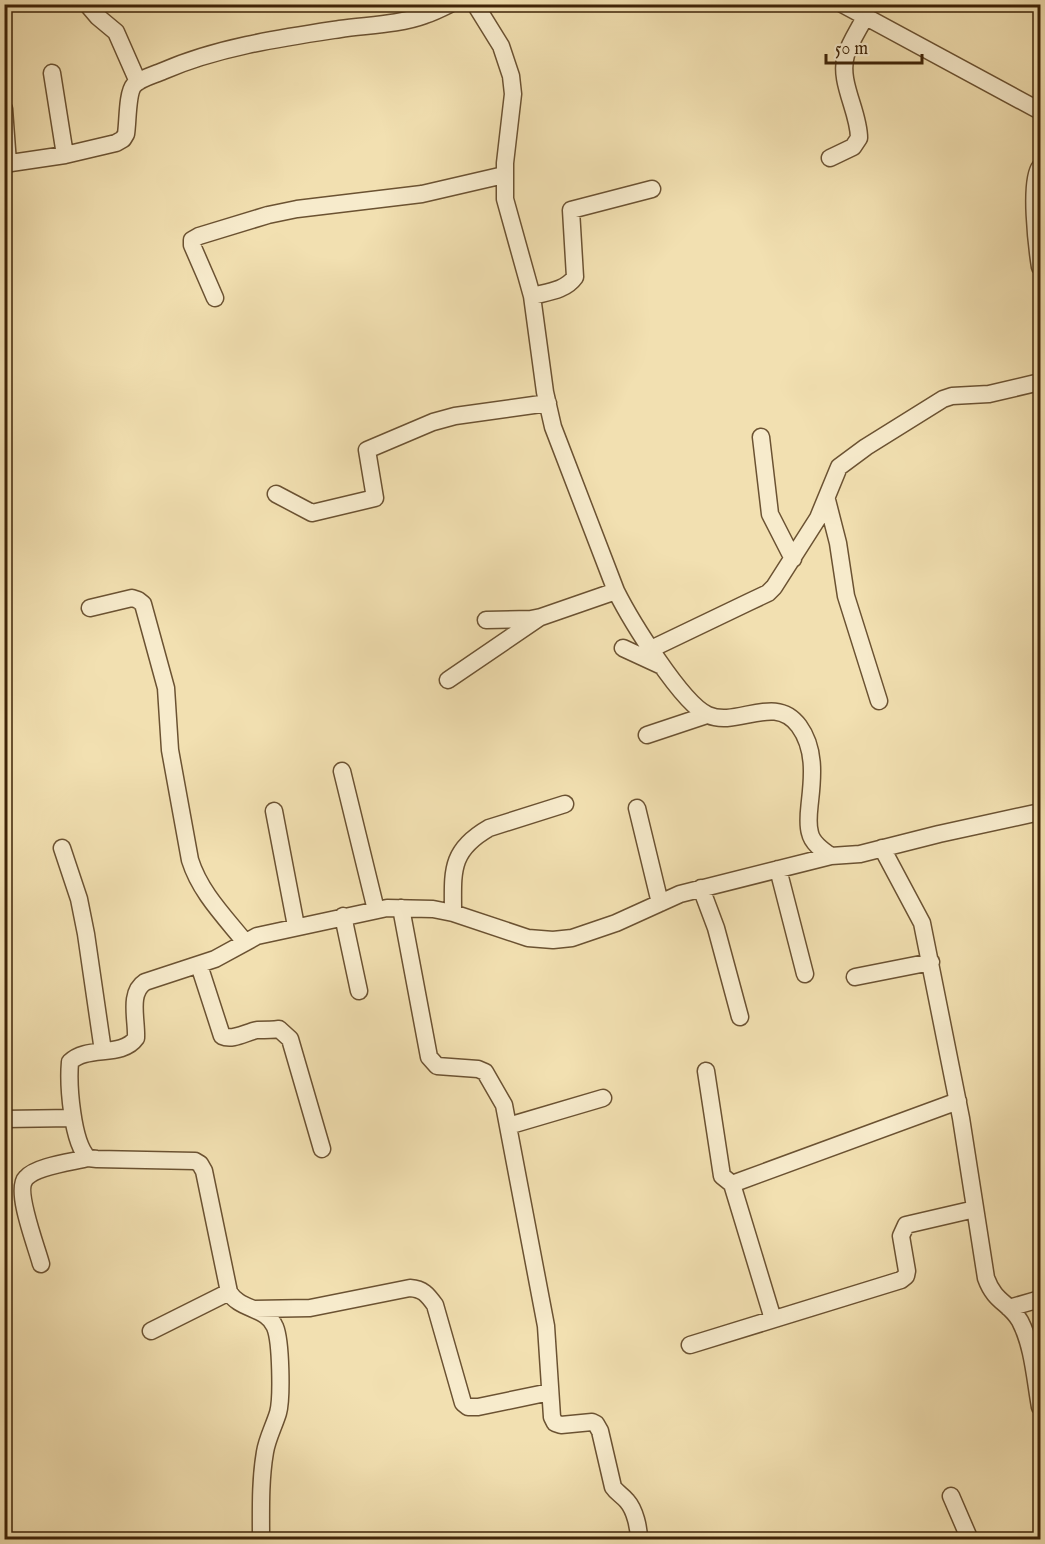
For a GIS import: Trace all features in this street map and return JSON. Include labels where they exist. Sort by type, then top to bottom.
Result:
[{"type":"street","points":[[87,4],[116,32],[138,82]]},
{"type":"street","points":[[4,109],[6,164],[110,146],[123,139],[126,134],[130,92],[133,86],[173,66],[254,44],[412,19],[425,16],[450,4]]},
{"type":"street","points":[[476,4],[501,46],[511,76],[513,94],[504,175],[505,198],[532,296],[553,427],[616,591],[626,612],[662,666],[695,705],[707,715],[716,717],[780,712],[790,717],[798,725],[806,737],[812,768],[808,815],[810,833],[820,848],[831,856]]},
{"type":"street","points":[[842,4],[1041,111]]},
{"type":"street","points":[[830,158],[853,147],[859,138],[845,77],[845,62],[848,49],[865,17]]},
{"type":"street","points":[[52,73],[64,155]]},
{"type":"street","points":[[1040,267],[1035,219],[1036,174],[1041,167]]},
{"type":"street","points":[[215,298],[192,245],[192,240],[199,236],[268,215],[297,209],[422,194],[504,175]]},
{"type":"street","points":[[532,296],[562,288],[574,277],[576,268],[571,210],[652,189]]},
{"type":"street","points":[[651,649],[768,593],[793,559],[827,500],[839,467],[866,447],[943,399],[952,396],[989,394],[1041,382]]},
{"type":"street","points":[[276,494],[312,513],[375,498],[367,450],[433,422],[455,416],[548,403]]},
{"type":"street","points":[[761,437],[770,514],[793,559]]},
{"type":"street","points":[[827,500],[838,543],[846,596],[879,701]]},
{"type":"street","points":[[486,620],[541,617],[616,591]]},
{"type":"street","points":[[90,608],[132,598],[142,604],[166,688],[170,750],[190,860],[202,888],[244,942]]},
{"type":"street","points":[[448,680],[541,617]]},
{"type":"street","points":[[623,648],[662,666]]},
{"type":"street","points":[[647,735],[707,715]]},
{"type":"street","points":[[342,771],[376,910]]},
{"type":"street","points":[[453,913],[454,869],[462,850],[489,828],[565,804]]},
{"type":"street","points":[[637,808],[660,903]]},
{"type":"street","points":[[274,811],[296,926]]},
{"type":"street","points":[[88,1158],[78,1144],[73,1118],[70,1062],[79,1056],[125,1047],[132,1043],[136,1038],[135,996],[139,986],[199,965],[257,936],[343,916],[400,908],[433,909],[453,913],[528,938],[554,940],[572,938],[605,927],[680,894],[701,888],[831,856],[860,854],[1041,812]]},
{"type":"street","points":[[62,848],[79,899],[86,933],[103,1051]]},
{"type":"street","points":[[882,848],[922,923],[958,1101],[986,1278],[998,1300],[1009,1308],[1021,1323],[1026,1336],[1041,1407]]},
{"type":"street","points":[[778,869],[805,974]]},
{"type":"street","points":[[701,888],[716,928],[740,1017]]},
{"type":"street","points":[[400,908],[429,1057],[437,1066],[478,1069],[485,1072],[504,1105],[546,1326],[552,1417],[555,1423],[561,1425],[592,1422],[596,1424],[600,1431],[613,1487],[631,1508],[639,1539]]},
{"type":"street","points":[[343,916],[359,991]]},
{"type":"street","points":[[855,977],[931,962]]},
{"type":"street","points":[[199,965],[222,1036],[231,1038],[258,1030],[279,1029],[290,1039],[322,1149]]},
{"type":"street","points":[[706,1071],[722,1176],[732,1184],[773,1319]]},
{"type":"street","points":[[508,1126],[603,1098]]},
{"type":"street","points":[[732,1184],[958,1101]]},
{"type":"street","points":[[4,1119],[73,1118]]},
{"type":"street","points":[[41,1264],[27,1217],[22,1190],[27,1176],[44,1168],[88,1158],[97,1160],[185,1160],[200,1164],[204,1171],[229,1292],[238,1303],[264,1314],[275,1327],[281,1392],[278,1413],[263,1461],[261,1539]]},
{"type":"street","points":[[690,1345],[901,1280],[906,1276],[907,1271],[901,1236],[906,1225],[975,1209]]},
{"type":"street","points":[[253,1309],[310,1308],[410,1288],[420,1289],[435,1305],[463,1403],[468,1407],[550,1392]]},
{"type":"street","points":[[151,1330],[229,1292]]},
{"type":"street","points":[[1009,1308],[1041,1299]]},
{"type":"street","points":[[951,1496],[970,1539]]}]
